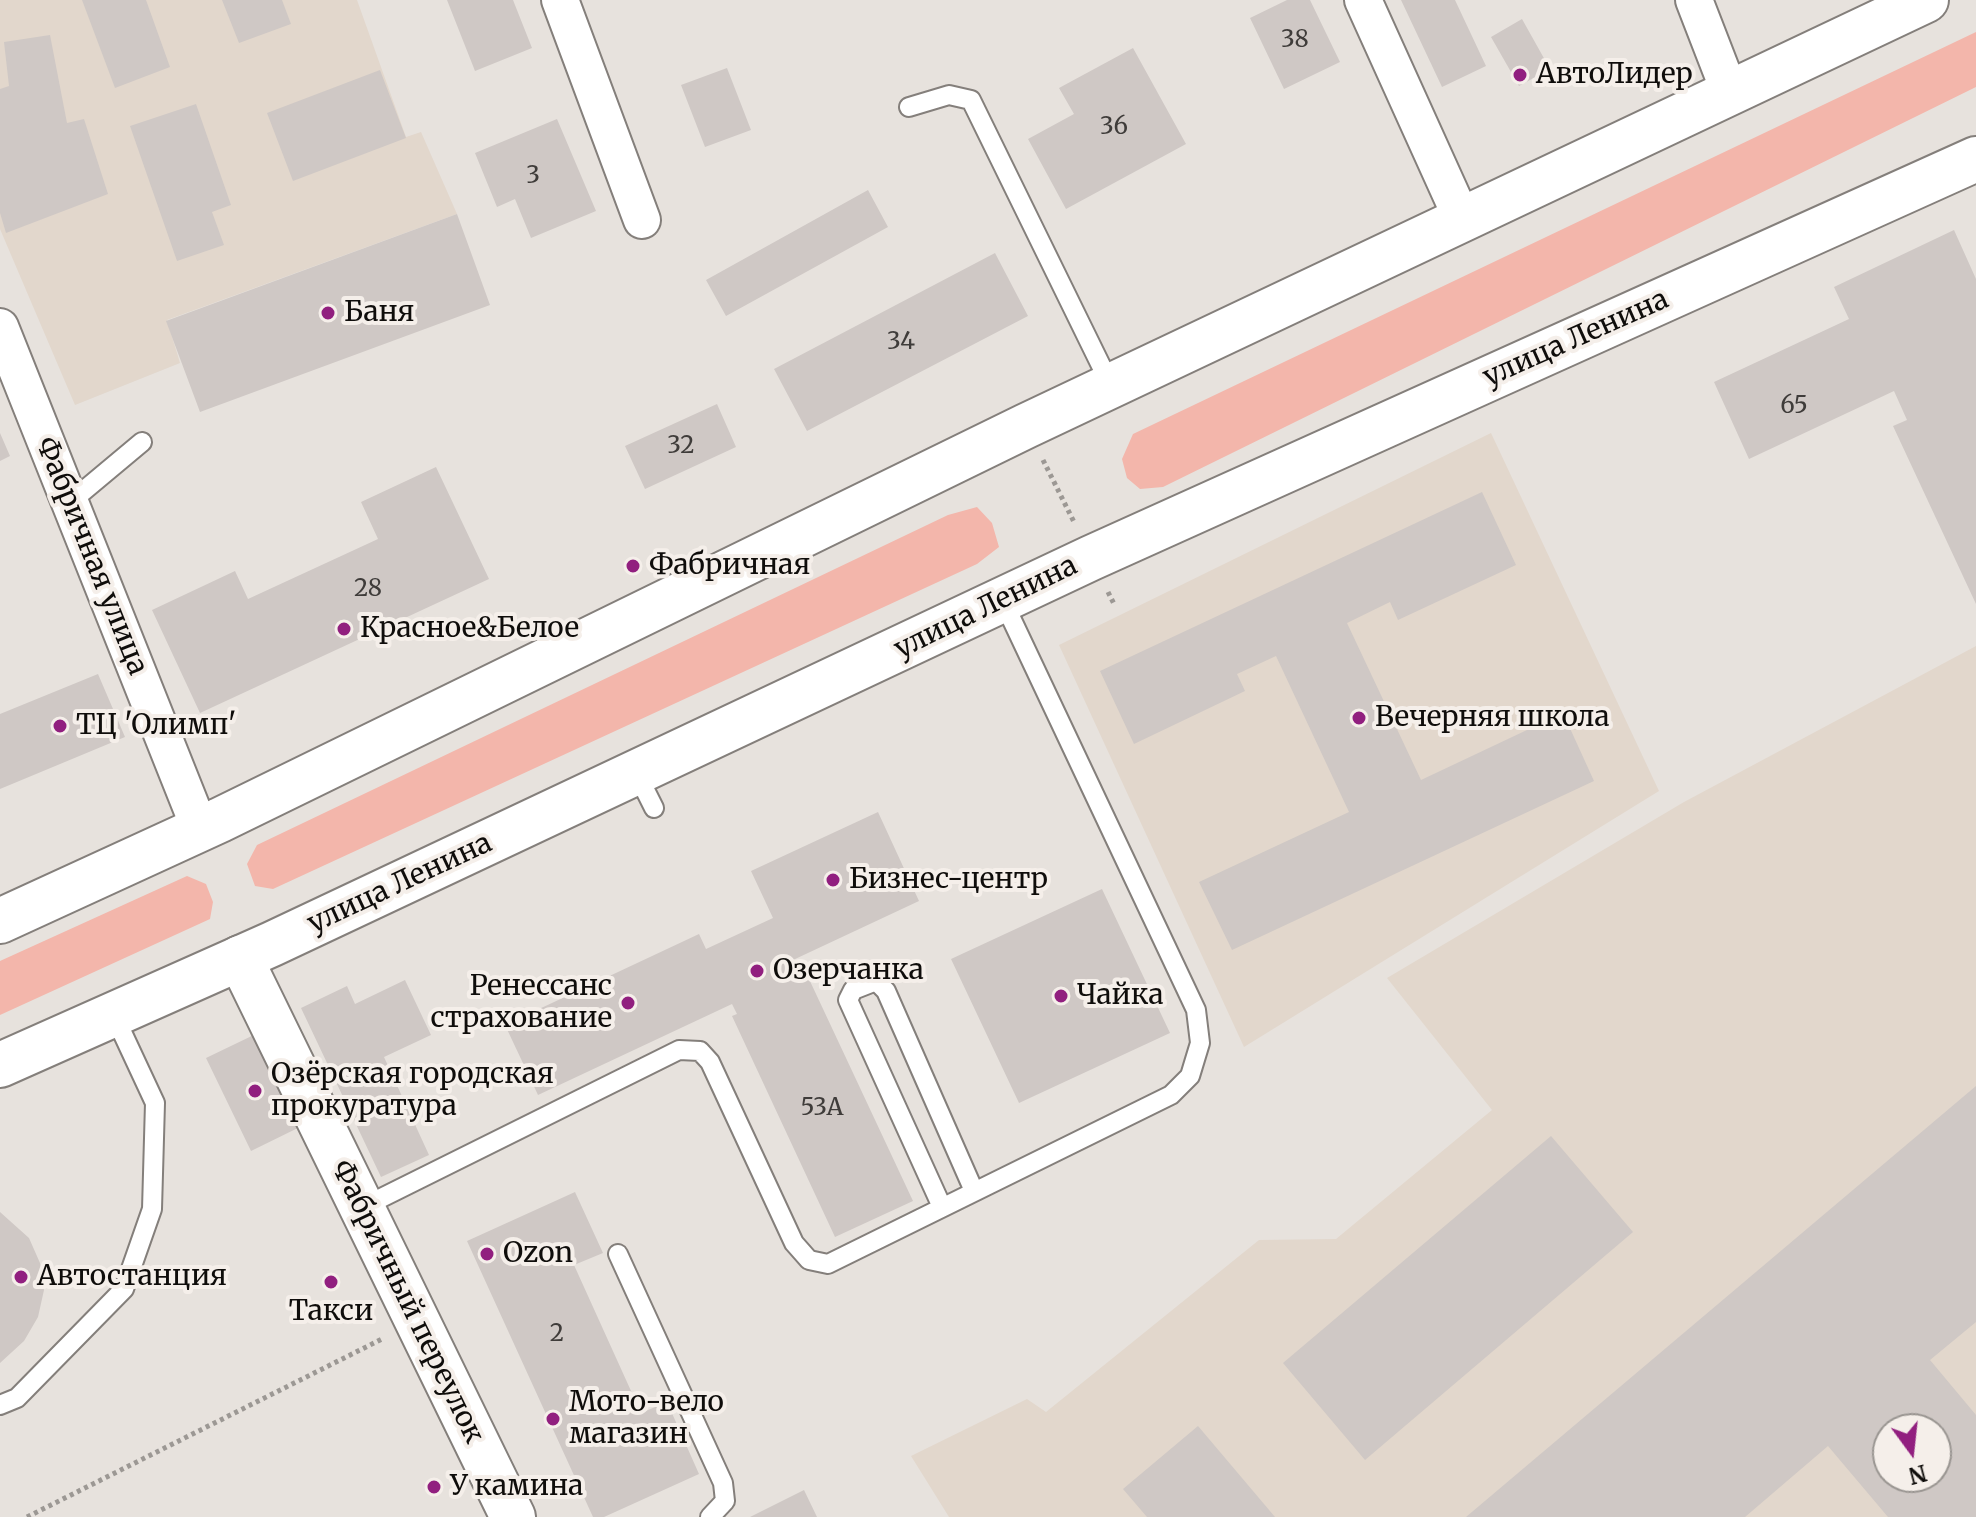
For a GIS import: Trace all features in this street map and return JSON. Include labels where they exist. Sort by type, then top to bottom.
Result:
[{"type":"main road","points":[[0,921],[200,829],[1026,426],[1926,0]]},
{"type":"main road","name":"улица Ленина","points":[[0,1065],[240,958],[646,791],[1003,601],[1091,558],[1976,159]]},
{"type":"main road","name":"Фабричный переулок","points":[[240,958],[513,1517]]},
{"type":"street","points":[[560,0],[642,220]]},
{"type":"street","points":[[1363,0],[1463,221]]},
{"type":"street","points":[[1694,0],[1730,93]]},
{"type":"street","name":"Фабричная улица","points":[[0,327],[200,829]]},
{"type":"lane","points":[[909,107],[949,95],[971,100],[1111,386]]},
{"type":"lane","points":[[69,503],[142,442]]},
{"type":"lane","points":[[361,1208],[679,1050],[700,1051],[710,1062],[794,1243],[809,1260],[828,1264],[1171,1095],[1190,1076],[1200,1043],[1196,1010],[1003,601]]},
{"type":"lane","points":[[942,1207],[848,1000],[853,990],[876,981],[886,991],[974,1191]]},
{"type":"lane","points":[[0,1405],[17,1398],[124,1289],[152,1209],[155,1103],[114,1015]]},
{"type":"lane","points":[[618,1254],[723,1483],[725,1501],[710,1517]]},
{"type":"path","points":[[1026,426],[1115,606]]},
{"type":"path","points":[[27,1517],[417,1321]]},
{"type":"shaded area","points":[[0,0],[357,0],[406,137],[421,132],[457,214],[167,320],[180,363],[75,405],[0,229]]},
{"type":"shaded area","points":[[1976,32],[1976,87],[1163,487],[1140,489],[1127,478],[1122,459],[1133,434]]},
{"type":"shaded area","name":"Вечерняя школа","points":[[1491,433],[1659,791],[1244,1047],[1059,645]]},
{"type":"shaded area","points":[[977,507],[992,523],[999,547],[977,564],[273,889],[255,886],[247,864],[257,845],[948,515]]},
{"type":"shaded area","points":[[1976,646],[1976,1517],[949,1517],[911,1456],[1027,1399],[1046,1412],[1259,1240],[1336,1239],[1492,1110],[1387,978],[1684,802]]},
{"type":"shaded area","points":[[187,876],[206,884],[213,902],[210,919],[0,1015],[0,961]]},
{"type":"building","points":[[82,0],[146,0],[170,67],[115,88]]},
{"type":"building","points":[[222,0],[282,0],[291,24],[239,43]]},
{"type":"building","points":[[447,0],[513,0],[532,48],[475,71]]},
{"type":"building","points":[[1287,0],[1310,0],[1340,62],[1284,89],[1250,18]]},
{"type":"building","points":[[1401,0],[1455,0],[1486,66],[1442,87]]},
{"type":"building","points":[[1522,19],[1550,69],[1519,86],[1491,37]]},
{"type":"building","points":[[50,35],[67,123],[84,119],[108,194],[6,233],[0,213],[0,89],[9,86],[4,42]]},
{"type":"building","points":[[1133,48],[1186,144],[1066,209],[1028,139],[1074,114],[1059,88]]},
{"type":"building","points":[[727,68],[751,130],[705,147],[681,85]]},
{"type":"building","points":[[380,70],[406,138],[293,181],[267,113]]},
{"type":"building","points":[[196,104],[231,205],[212,212],[224,245],[177,261],[130,126]]},
{"type":"building","points":[[557,119],[596,211],[531,238],[515,199],[497,207],[475,153]]},
{"type":"building","points":[[868,190],[888,227],[726,316],[706,280]]},
{"type":"building","name":"Баня","points":[[457,214],[490,305],[200,412],[166,321]]},
{"type":"building","points":[[1954,230],[1976,279],[1976,604],[1893,426],[1907,420],[1894,391],[1749,459],[1714,382],[1849,319],[1834,287]]},
{"type":"building","points":[[995,253],[1028,316],[807,431],[774,369]]},
{"type":"building","points":[[717,404],[736,447],[645,489],[625,446]]},
{"type":"building","points":[[0,433],[10,456],[0,461]]},
{"type":"building","points":[[436,467],[489,579],[200,713],[152,610],[235,571],[248,599],[378,539],[361,502]]},
{"type":"building","points":[[1482,492],[1516,565],[1398,620],[1390,602],[1347,623],[1421,780],[1563,713],[1594,781],[1232,950],[1199,882],[1349,812],[1276,656],[1237,674],[1245,691],[1134,744],[1100,671]]},
{"type":"building","name":"ТЦ 'Олимп'","points":[[98,674],[125,737],[0,789],[0,714]]},
{"type":"building","points":[[878,812],[919,901],[793,960],[803,982],[809,979],[913,1201],[835,1237],[732,1016],[737,1014],[732,1004],[538,1095],[505,1025],[699,934],[706,949],[773,918],[751,871]]},
{"type":"building","name":"Чайка","points":[[1102,889],[1170,1033],[1019,1103],[951,959]]},
{"type":"building","points":[[405,980],[431,1035],[384,1057],[429,1155],[381,1177],[301,1008],[347,986],[355,1004]]},
{"type":"building","name":"Озёрская городская прокуратура","points":[[260,1032],[304,1125],[251,1151],[206,1058]]},
{"type":"building","points":[[1976,1086],[1976,1322],[1930,1360],[1976,1415],[1976,1517],[1888,1517],[1828,1446],[1745,1517],[1466,1517]]},
{"type":"building","points":[[1551,1136],[1633,1232],[1365,1460],[1283,1363]]},
{"type":"building","points":[[575,1192],[603,1253],[574,1265],[641,1413],[667,1402],[699,1474],[604,1517],[593,1517],[467,1241]]},
{"type":"building","name":"Автостанция","points":[[0,1212],[29,1238],[40,1263],[44,1290],[38,1317],[24,1341],[0,1363]]},
{"type":"building","points":[[1198,1426],[1275,1517],[1147,1517],[1123,1489]]},
{"type":"building","points":[[804,1490],[817,1517],[750,1517]]},
{"type":"place","name":"АвтоЛидер","points":[[1520,75]]},
{"type":"place","name":"Баня","points":[[328,313]]},
{"type":"place","name":"Фабричная","points":[[633,566]]},
{"type":"place","name":"Красное&Белое","points":[[344,629]]},
{"type":"place","name":"Вечерняя школа","points":[[1359,718]]},
{"type":"place","name":"ТЦ 'Олимп'","points":[[60,726]]},
{"type":"place","name":"Бизнес-центр","points":[[833,880]]},
{"type":"place","name":"Озерчанка","points":[[757,971]]},
{"type":"place","name":"Чайка","points":[[1061,996]]},
{"type":"place","name":"Ренессанс страхование","points":[[628,1003]]},
{"type":"place","name":"Озёрская городская прокуратура","points":[[255,1091]]},
{"type":"place","name":"Ozon","points":[[487,1254]]},
{"type":"place","name":"Автостанция","points":[[21,1277]]},
{"type":"place","name":"Такси","points":[[331,1282]]},
{"type":"place","name":"Мото-вело магазин","points":[[553,1419]]},
{"type":"place","name":"У камина","points":[[434,1487]]}]
